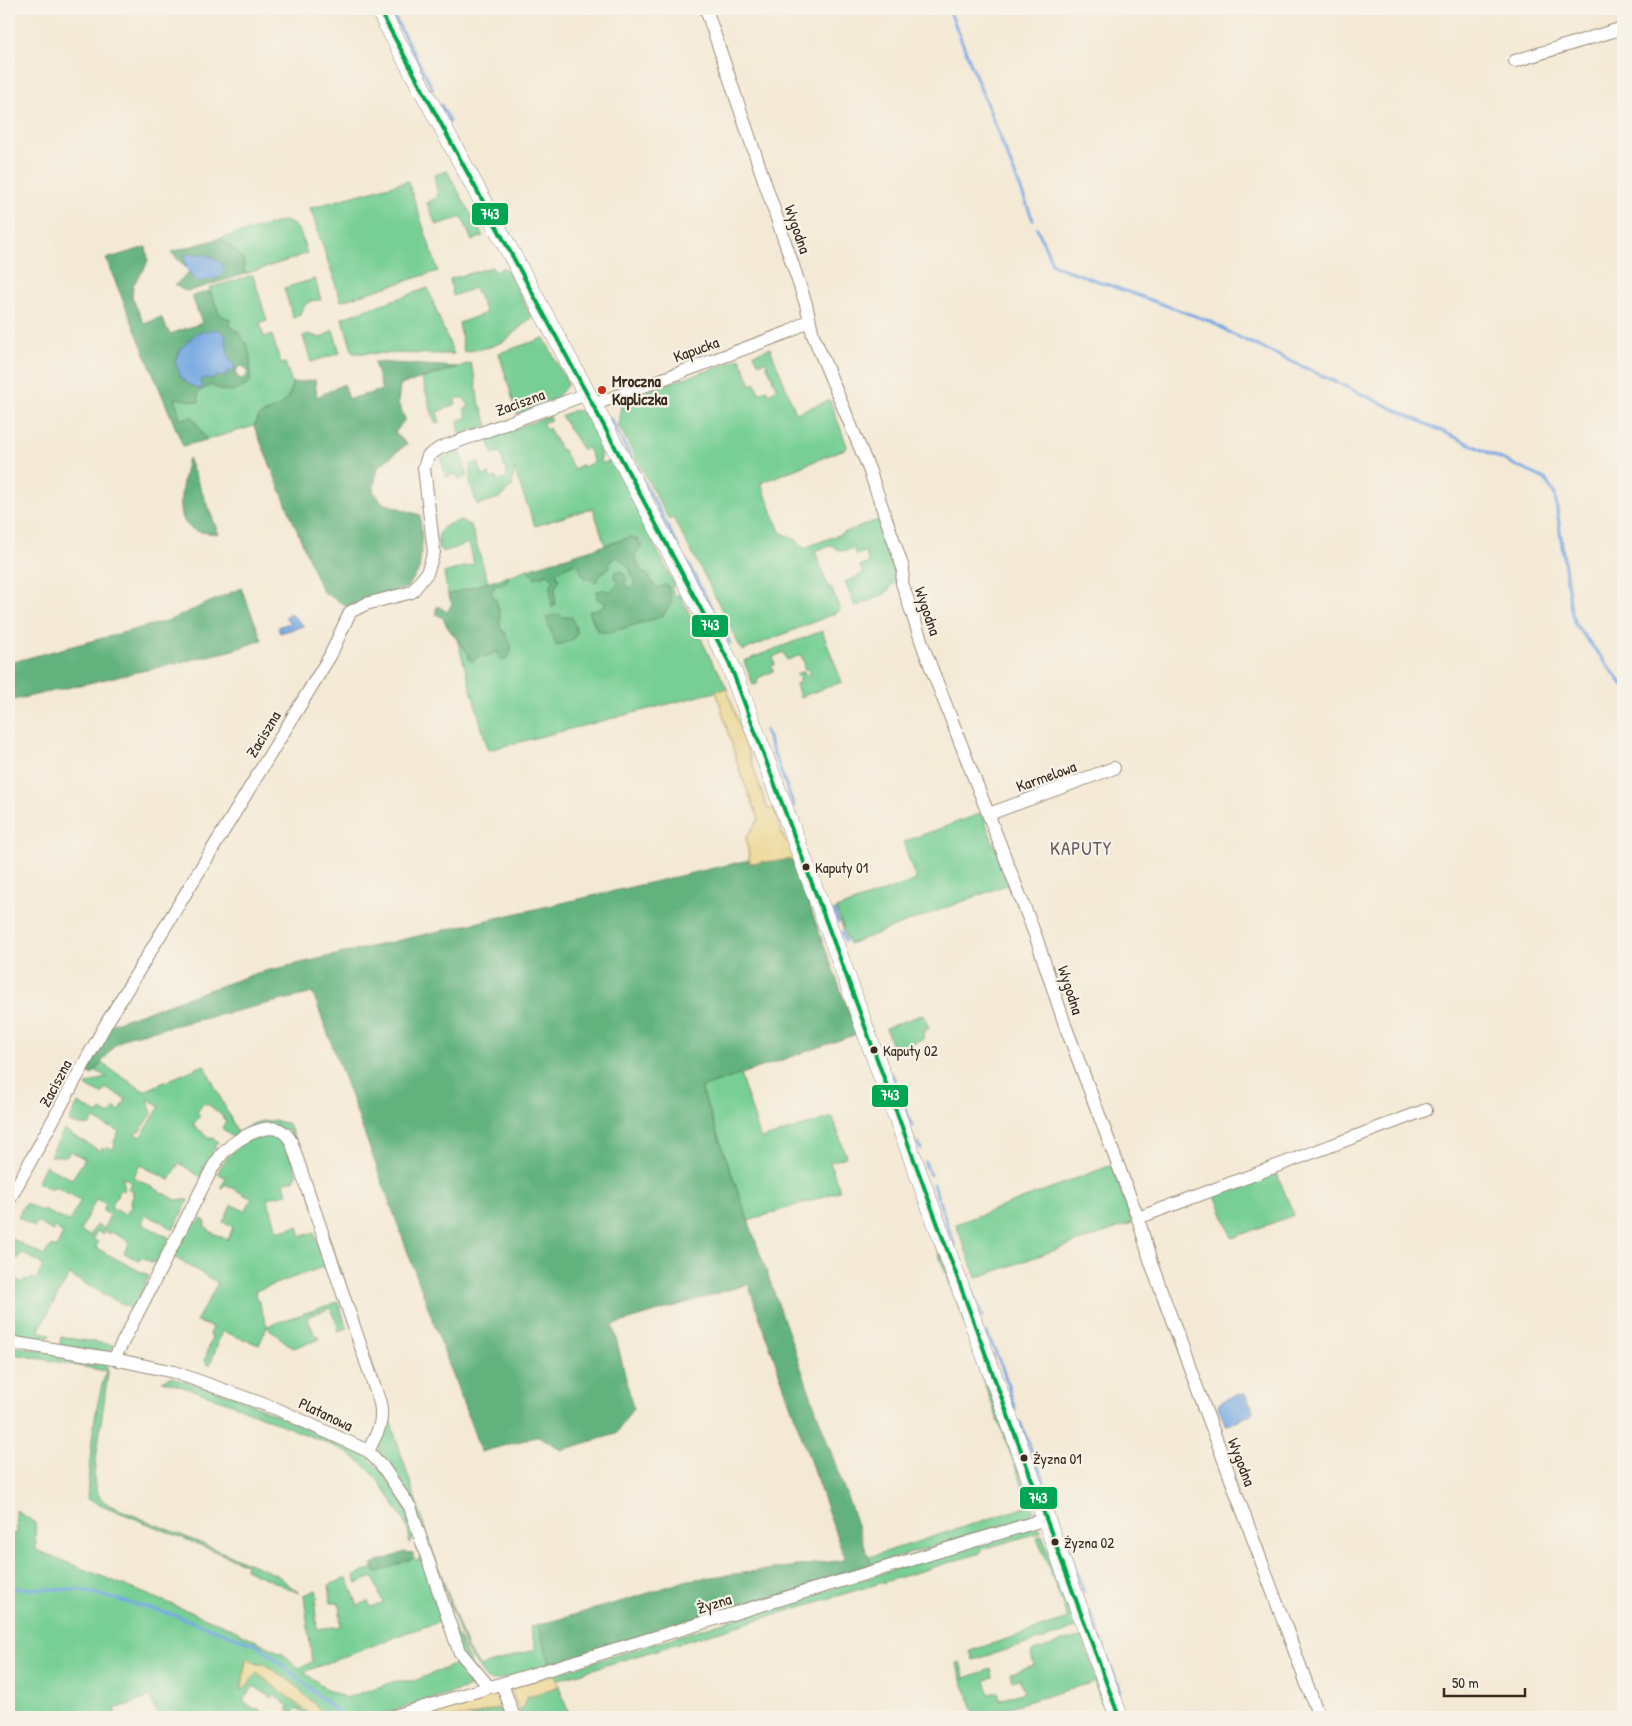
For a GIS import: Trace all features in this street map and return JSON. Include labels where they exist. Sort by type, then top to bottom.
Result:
[{"type":"street","points":[[379,9],[729,662],[1119,1717]]},
{"type":"street","name":"Wygodna","points":[[706,9],[806,304],[813,336],[868,468],[903,568],[902,583],[920,640],[1036,937],[1065,1025],[1138,1218],[1154,1272],[1318,1717]]},
{"type":"street","points":[[1515,61],[1623,28]]},
{"type":"street","name":"Kapucka","points":[[590,400],[789,332],[809,320]]},
{"type":"street","name":"Zaciszna","points":[[9,1200],[101,1032],[330,656],[350,612],[366,604],[412,592],[427,573],[434,552],[424,468],[428,456],[440,448],[590,400]]},
{"type":"street","name":"Karmelowa","points":[[989,814],[1114,768]]},
{"type":"street","points":[[1138,1218],[1426,1110]]},
{"type":"street","points":[[114,1359],[214,1166],[226,1150],[238,1140],[266,1127],[274,1128],[284,1132],[291,1141],[380,1403],[382,1416],[378,1432],[368,1451]]},
{"type":"street","name":"Platanowa","points":[[9,1342],[114,1359],[174,1372],[276,1409],[368,1451],[383,1467],[410,1507],[460,1651],[489,1687]]},
{"type":"street","name":"Żyzna","points":[[392,1717],[1046,1518]]},
{"type":"street","points":[[502,1684],[514,1717]]},
{"type":"green space","points":[[447,171],[483,236],[472,241],[462,217],[436,225],[427,203],[438,197],[434,175]]},
{"type":"green space","points":[[408,181],[438,271],[341,301],[310,208]]},
{"type":"green space","points":[[283,221],[294,225],[300,232],[307,253],[245,274],[243,259],[221,238]]},
{"type":"green space","points":[[221,238],[243,259],[245,274],[189,291],[175,285],[189,272],[197,282],[184,255],[186,268],[171,252]]},
{"type":"green space","points":[[146,247],[148,260],[145,268],[133,285],[132,297],[144,324],[161,317],[170,334],[202,323],[192,296],[210,291],[220,315],[231,320],[229,325],[246,343],[250,357],[251,372],[250,382],[245,386],[241,389],[227,391],[211,385],[198,392],[199,402],[175,398],[180,419],[193,417],[206,440],[183,446],[106,259]],"holes":[[[225,334],[229,359],[235,367],[212,379],[204,378],[200,382],[202,387],[198,389],[194,386]],[[238,367],[246,368],[248,372],[246,377],[241,379],[237,377],[236,372]]]},
{"type":"green space","points":[[492,267],[494,271],[503,268],[507,270],[532,317],[505,341],[490,347],[464,352],[459,323],[486,313],[475,288],[453,296],[450,279]]},
{"type":"green space","points":[[253,275],[267,321],[260,323],[264,337],[272,335],[281,364],[285,363],[292,383],[290,393],[282,405],[259,416],[254,426],[206,440],[193,417],[180,419],[175,398],[198,402],[198,392],[211,385],[222,391],[250,382],[241,334],[229,325],[231,320],[220,315],[209,288]]},
{"type":"green space","points":[[315,279],[321,300],[314,300],[308,303],[300,315],[293,318],[284,288]]},
{"type":"green space","points":[[428,288],[454,354],[353,353],[342,318]]},
{"type":"green space","points":[[333,330],[340,353],[311,362],[303,336],[309,334],[321,338]]},
{"type":"green space","points":[[544,338],[568,384],[556,399],[517,414],[499,353]]},
{"type":"green space","points":[[770,348],[796,413],[830,400],[847,446],[847,448],[761,483],[780,532],[798,541],[804,548],[883,518],[899,578],[885,594],[855,607],[845,582],[863,574],[860,566],[869,563],[865,552],[856,555],[853,548],[841,551],[832,545],[815,551],[828,587],[831,587],[840,610],[742,651],[709,584],[673,518],[669,520],[619,426],[618,419],[621,406],[619,399],[710,370],[740,358],[751,385],[755,383],[759,393],[767,390],[769,394],[777,389],[765,361],[758,362],[754,354]]},
{"type":"green space","points":[[374,362],[458,367],[400,385],[398,403],[405,419],[395,433],[407,444],[378,467],[373,491],[383,503],[420,515],[422,545],[419,570],[407,588],[348,607],[322,591],[254,426],[259,416],[282,405],[290,394],[292,383],[315,380],[317,397],[344,384],[349,399],[382,390]]},
{"type":"green space","points":[[470,363],[475,376],[478,399],[488,425],[460,434],[458,421],[467,417],[464,409],[469,407],[467,402],[464,398],[457,398],[456,404],[437,412],[440,422],[435,423],[422,379]]},
{"type":"green space","points":[[584,410],[604,450],[600,452],[601,464],[615,459],[657,536],[651,539],[675,585],[671,587],[675,596],[680,594],[727,689],[488,750],[457,639],[468,653],[486,657],[499,652],[501,657],[506,633],[500,628],[497,604],[491,592],[496,584],[506,583],[509,576],[528,569],[534,578],[548,574],[555,581],[550,587],[555,605],[555,588],[559,579],[555,572],[577,562],[602,573],[609,568],[610,561],[617,556],[629,567],[635,584],[631,589],[624,583],[619,583],[610,592],[604,590],[606,602],[604,606],[589,612],[597,631],[608,633],[663,616],[672,602],[667,585],[656,588],[647,574],[643,574],[634,555],[638,540],[631,537],[605,545],[593,508],[535,526],[514,469],[512,487],[499,498],[477,505],[469,480],[471,478],[470,465],[478,462],[483,476],[489,474],[491,479],[496,477],[498,481],[508,478],[500,452],[493,454],[488,440],[491,437],[550,416],[551,420],[542,423],[546,430],[549,428],[574,469],[582,464],[584,467],[594,462],[588,448],[583,450],[561,416],[572,411]]},
{"type":"green space","points":[[460,451],[468,476],[459,480],[457,474],[446,477],[441,459]]},
{"type":"green space","points":[[188,458],[219,534],[192,529],[182,516],[182,485]]},
{"type":"green space","points":[[460,520],[471,526],[488,582],[448,595],[444,573],[474,564],[469,543],[443,552],[442,549],[438,549],[438,537],[442,529]]},
{"type":"green space","points":[[631,537],[638,540],[643,547],[634,555],[643,574],[647,574],[656,588],[667,585],[672,601],[663,616],[608,633],[598,631],[589,611],[596,610],[606,603],[597,599],[597,591],[604,590],[610,592],[619,583],[614,577],[615,572],[621,571],[627,578],[624,583],[631,589],[635,584],[629,567],[617,557],[610,561],[609,568],[602,573],[596,582],[584,578],[577,562],[556,572],[559,579],[555,588],[555,605],[552,608],[550,587],[554,580],[548,574],[534,578],[528,569]]},
{"type":"green space","points":[[509,576],[506,583],[496,584],[491,592],[497,605],[500,628],[507,636],[511,646],[509,656],[500,661],[498,652],[478,657],[473,661],[469,660],[468,653],[448,628],[443,618],[436,614],[436,608],[438,606],[447,612],[452,604],[448,595]]},
{"type":"green space","points":[[241,588],[262,640],[230,651],[9,701],[9,663],[170,620]]},
{"type":"green space","points":[[559,614],[563,617],[572,617],[577,633],[572,640],[556,646],[546,617]]},
{"type":"green space","points":[[822,631],[842,682],[800,697],[796,684],[800,682],[800,678],[796,674],[804,671],[806,676],[810,672],[803,666],[805,665],[801,655],[787,660],[784,652],[773,657],[775,665],[771,666],[773,671],[758,678],[757,684],[753,685],[744,661]]},
{"type":"green space","points":[[982,813],[1009,884],[849,944],[836,909],[916,880],[903,842]]},
{"type":"green space","points":[[792,859],[857,1034],[701,1088],[871,1564],[859,1568],[860,1572],[551,1666],[538,1625],[630,1599],[688,1580],[845,1560],[748,1284],[613,1325],[633,1408],[616,1434],[562,1450],[539,1436],[481,1452],[313,993],[129,1036],[114,1046],[92,1075],[84,1070],[106,1028],[117,1022],[257,973],[749,860],[751,863]]},
{"type":"green space","points":[[924,1014],[929,1029],[924,1031],[923,1039],[893,1050],[886,1028]]},
{"type":"green space","points":[[101,1063],[144,1091],[204,1065],[238,1133],[256,1123],[272,1121],[287,1123],[291,1129],[362,1332],[428,1538],[467,1648],[480,1667],[536,1649],[530,1627],[538,1625],[551,1666],[493,1681],[487,1680],[465,1648],[440,1575],[380,1453],[380,1443],[387,1423],[387,1412],[288,1130],[238,1134],[232,1137],[222,1128],[226,1121],[223,1116],[204,1103],[197,1112],[200,1115],[193,1125],[218,1142],[201,1177],[179,1163],[170,1180],[140,1165],[133,1177],[176,1200],[189,1200],[173,1230],[162,1222],[146,1215],[142,1224],[170,1238],[156,1263],[142,1257],[139,1261],[124,1253],[130,1242],[112,1232],[110,1234],[105,1231],[103,1234],[97,1231],[93,1239],[98,1242],[96,1248],[149,1276],[133,1310],[69,1275],[38,1331],[50,1336],[41,1341],[41,1344],[9,1339],[9,1275],[23,1283],[25,1279],[33,1278],[36,1280],[43,1266],[41,1263],[21,1253],[18,1259],[9,1253],[9,1237],[44,1256],[52,1246],[56,1248],[63,1233],[55,1227],[53,1231],[37,1222],[34,1227],[18,1217],[25,1203],[69,1222],[81,1200],[54,1186],[52,1190],[37,1182],[45,1166],[72,1179],[85,1159],[71,1151],[67,1156],[50,1156],[64,1130],[100,1151],[102,1148],[105,1150],[107,1147],[111,1149],[115,1147],[114,1142],[119,1132],[111,1126],[110,1128],[94,1119],[90,1125],[79,1125],[69,1122],[78,1103],[98,1114],[101,1110],[110,1115],[114,1108],[120,1111],[126,1099],[105,1088],[102,1094],[86,1086],[107,1077],[94,1070]],"holes":[[[148,1099],[160,1106],[141,1137],[134,1133],[140,1131],[152,1114]],[[122,1177],[132,1182],[128,1189],[133,1191],[132,1194],[134,1195],[130,1203],[133,1204],[125,1215],[111,1207],[120,1189],[123,1191],[125,1187]],[[96,1199],[106,1204],[103,1211],[110,1215],[104,1229],[96,1225],[90,1236],[80,1231]]]},
{"type":"green space","points":[[740,1074],[761,1139],[833,1117],[846,1157],[830,1162],[840,1191],[748,1221],[701,1088]]},
{"type":"green space","points":[[270,1131],[285,1139],[297,1174],[295,1179],[284,1183],[287,1194],[267,1198],[278,1232],[298,1226],[301,1236],[314,1232],[326,1266],[255,1291],[267,1326],[338,1302],[347,1328],[336,1331],[339,1329],[330,1308],[307,1317],[315,1336],[318,1335],[320,1339],[293,1348],[267,1327],[259,1345],[222,1331],[210,1365],[206,1364],[212,1327],[196,1321],[218,1283],[174,1257],[191,1224],[197,1223],[202,1219],[206,1222],[204,1226],[209,1231],[228,1240],[233,1227],[223,1222],[232,1205],[245,1211],[252,1199],[225,1184],[221,1187],[226,1178],[218,1173],[221,1165],[239,1147]]},
{"type":"green space","points":[[1112,1165],[1132,1223],[976,1278],[956,1224]]},
{"type":"green space","points":[[1275,1169],[1294,1215],[1232,1238],[1214,1192]]},
{"type":"green space","points":[[930,1232],[934,1234],[1034,1510],[1028,1517],[871,1564],[869,1557],[1026,1507],[1027,1497],[977,1364],[977,1354]]},
{"type":"green space","points":[[61,1337],[115,1345],[112,1350],[106,1352],[62,1347],[60,1343]]},
{"type":"green space","points":[[9,1345],[106,1362],[108,1373],[94,1474],[97,1492],[105,1502],[277,1575],[299,1593],[245,1569],[246,1564],[87,1499],[95,1418],[106,1371],[9,1353]]},
{"type":"green space","points":[[171,1377],[234,1396],[365,1455],[382,1472],[406,1509],[415,1538],[409,1543],[408,1529],[385,1490],[367,1468],[348,1453],[231,1404],[197,1391],[162,1381]]},
{"type":"green space","points":[[16,1510],[35,1523],[36,1550],[226,1626],[283,1654],[299,1668],[312,1662],[304,1595],[316,1590],[318,1598],[316,1599],[315,1606],[317,1629],[341,1626],[339,1603],[331,1603],[329,1585],[347,1578],[358,1605],[368,1601],[371,1607],[383,1603],[373,1577],[357,1583],[354,1576],[373,1568],[376,1573],[413,1558],[418,1561],[420,1556],[480,1684],[374,1717],[328,1717],[290,1681],[264,1664],[245,1662],[242,1690],[256,1672],[314,1717],[309,1717],[297,1708],[292,1713],[287,1710],[289,1707],[275,1695],[272,1698],[254,1686],[243,1700],[255,1710],[257,1708],[269,1717],[158,1717],[150,1697],[115,1709],[117,1717],[9,1717],[9,1534],[17,1534]],"holes":[[[440,1622],[456,1664],[414,1681],[396,1681],[346,1698],[328,1690],[304,1672],[408,1632]]]},
{"type":"green space","points":[[1033,1527],[1040,1528],[1041,1532],[983,1549],[981,1553],[556,1680],[555,1674]]},
{"type":"green space","points":[[1042,1535],[1077,1625],[1063,1633],[973,1660],[970,1651],[1068,1619],[1037,1537]]},
{"type":"green space","points":[[405,1552],[413,1553],[413,1558],[376,1573],[372,1564]]},
{"type":"green space","points":[[1079,1637],[1082,1638],[1113,1717],[1107,1717],[1094,1682],[976,1717],[956,1663],[960,1662],[965,1678],[991,1669],[993,1677],[985,1680],[989,1694],[998,1692],[1000,1700],[1024,1692],[1020,1679],[1012,1681],[1010,1673],[1034,1666],[1031,1654],[1033,1651]]},
{"type":"green space","points":[[559,1686],[570,1717],[521,1717],[520,1713],[527,1697]]},
{"type":"green space","points":[[497,1708],[507,1717],[468,1717]]},
{"type":"sand","points":[[727,689],[767,808],[774,809],[785,841],[790,841],[797,859],[750,863],[746,838],[759,819],[741,775],[716,691]]},
{"type":"sand","points":[[247,1658],[257,1664],[264,1664],[290,1681],[328,1717],[314,1717],[257,1673],[242,1691]]},
{"type":"sand","points":[[555,1674],[559,1686],[527,1697],[520,1713],[511,1688]]},
{"type":"sand","points":[[492,1691],[497,1692],[507,1717],[497,1708],[468,1717],[412,1717]]},
{"type":"water","points":[[207,254],[220,262],[226,271],[218,278],[197,282],[186,268],[184,255]]},
{"type":"water","points":[[218,329],[225,334],[229,359],[235,367],[234,371],[228,371],[225,377],[204,378],[200,382],[203,388],[198,389],[184,380],[175,362],[180,350],[196,333]]},
{"type":"water","points":[[290,613],[304,626],[280,633],[278,628],[280,626],[290,623],[285,617]]},
{"type":"water","points":[[1245,1394],[1252,1406],[1253,1412],[1228,1425],[1225,1424],[1218,1406],[1220,1402],[1235,1395]]},
{"type":"waterway","points":[[390,9],[433,89]]},
{"type":"waterway","points":[[949,9],[1033,220]]},
{"type":"waterway","points":[[441,105],[450,122]]},
{"type":"waterway","points":[[1037,228],[1053,265],[1212,322],[1232,334],[1545,479],[1555,495],[1571,610],[1575,624],[1623,685]]},
{"type":"waterway","points":[[610,418],[679,548]]},
{"type":"waterway","points":[[686,560],[730,643]]},
{"type":"waterway","points":[[765,730],[794,806]]},
{"type":"waterway","points":[[834,911],[838,922]]},
{"type":"waterway","points":[[842,932],[845,941]]},
{"type":"waterway","points":[[892,1074],[912,1126]]},
{"type":"waterway","points":[[918,1143],[921,1149]]},
{"type":"waterway","points":[[925,1162],[930,1175]]},
{"type":"waterway","points":[[933,1184],[955,1246]]},
{"type":"waterway","points":[[961,1261],[967,1279]]},
{"type":"waterway","points":[[971,1289],[982,1317]]},
{"type":"waterway","points":[[987,1333],[1002,1367],[1015,1409]]},
{"type":"waterway","points":[[1020,1422],[1044,1481]]},
{"type":"waterway","points":[[1049,1494],[1059,1523]]},
{"type":"waterway","points":[[1064,1537],[1084,1593]]},
{"type":"waterway","points":[[9,1588],[82,1590],[174,1615],[260,1646],[342,1717]]},
{"type":"waterway","points":[[1090,1611],[1120,1691]]},
{"type":"transit line","name":"743","points":[[379,9],[729,662],[1119,1717]]},
{"type":"place","name":"Mroczna Kapliczka","points":[[602,390]]},
{"type":"place","name":"Kaputy 01","points":[[806,867]]},
{"type":"place","name":"Kaputy 02","points":[[874,1050]]},
{"type":"place","name":"Żyzna 01","points":[[1024,1458]]},
{"type":"place","name":"Żyzna 02","points":[[1055,1542]]},
{"type":"district","name":"KAPUTY","points":[[1081,848]]}]
